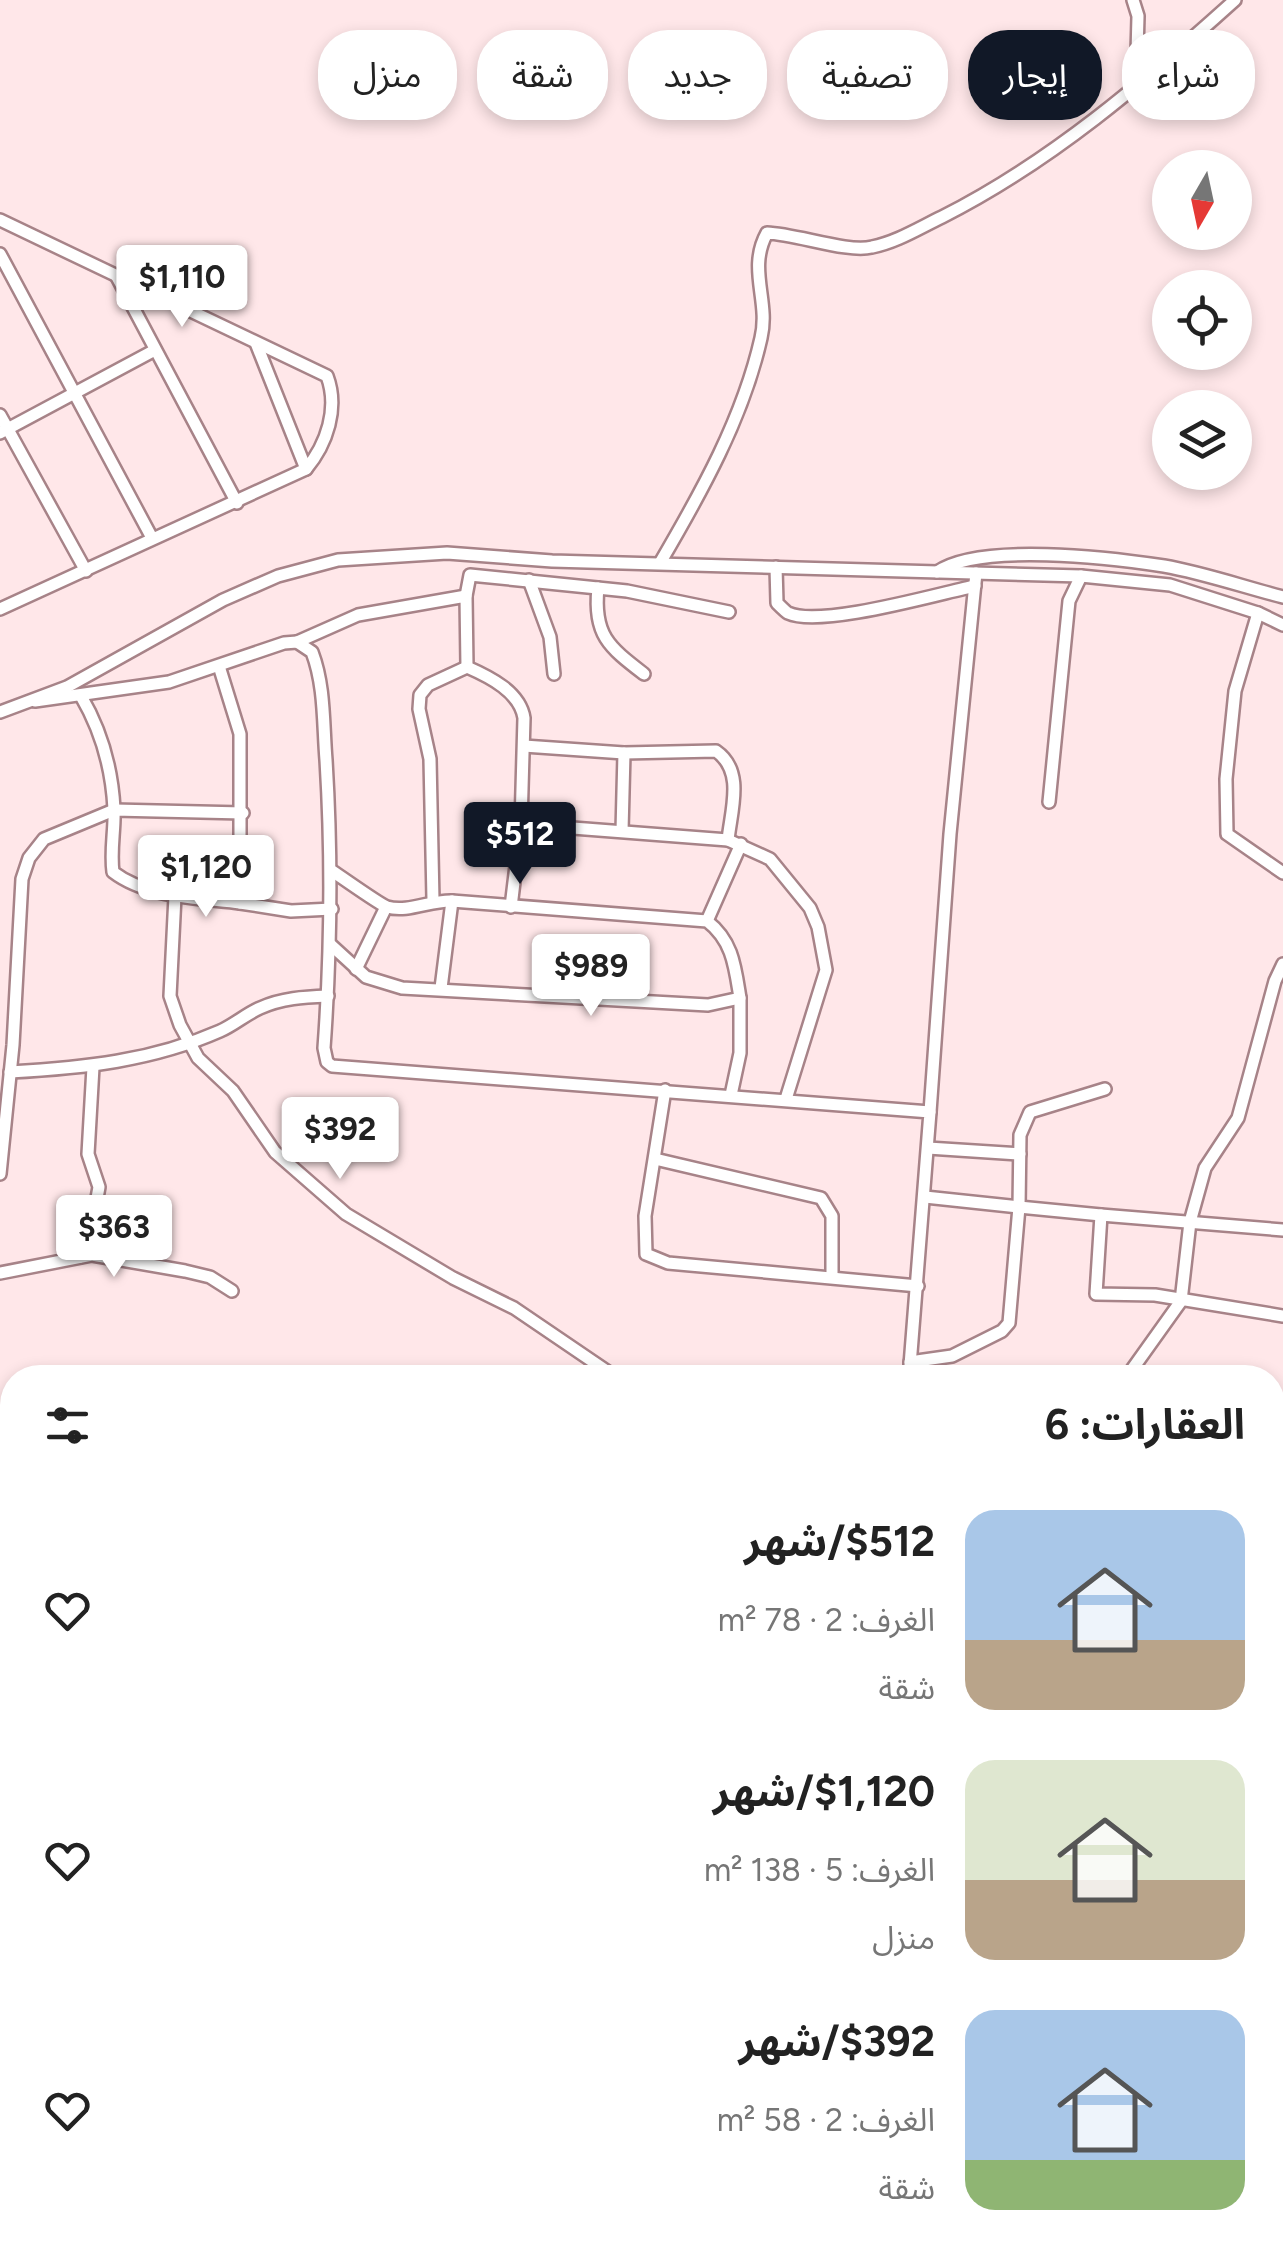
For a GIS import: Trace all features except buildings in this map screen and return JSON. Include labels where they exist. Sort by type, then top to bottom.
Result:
[{"type":"street","points":[[1134,0],[1138,30]]},
{"type":"street","points":[[1201,30],[1234,0]]},
{"type":"street","points":[[660,563],[740,408],[762,337],[765,313],[756,271],[760,246],[767,234],[868,249],[900,238],[980,198],[1036,163],[1122,96]]},
{"type":"street","points":[[0,220],[326,376],[332,392],[330,423],[319,454],[306,469],[1,606]]},
{"type":"street","points":[[0,254],[152,538]]},
{"type":"street","points":[[117,276],[237,503]]},
{"type":"street","points":[[256,342],[306,469]]},
{"type":"street","points":[[4,431],[156,350]]},
{"type":"street","points":[[0,415],[4,431],[86,571]]},
{"type":"street","points":[[35,702],[223,600],[278,576],[338,560],[447,553],[471,557],[937,572],[975,580]]},
{"type":"street","points":[[937,572],[952,562],[1000,554],[1084,558],[1165,566],[1283,597]]},
{"type":"street","points":[[467,668],[466,596],[471,557]]},
{"type":"street","points":[[776,567],[776,603],[787,613],[803,616],[832,615],[975,580],[1081,576],[1170,585],[1283,625]]},
{"type":"street","points":[[470,575],[598,588],[729,612]]},
{"type":"street","points":[[1049,802],[1069,601],[1081,576]]},
{"type":"street","points":[[528,580],[550,637],[554,674]]},
{"type":"street","points":[[910,1365],[950,834],[975,580]]},
{"type":"street","points":[[598,588],[596,610],[603,636],[612,650],[644,674]]},
{"type":"street","points":[[0,712],[35,702],[170,682],[297,642],[358,615],[466,596]]},
{"type":"street","points":[[1258,613],[1235,690],[1226,779],[1227,834],[1283,872]]},
{"type":"street","points":[[297,642],[312,652],[318,668],[332,872],[324,1048],[332,1066],[930,1112]]},
{"type":"street","points":[[219,666],[240,734],[240,903]]},
{"type":"street","points":[[433,900],[430,760],[419,710],[420,696],[428,685],[467,668],[493,678],[522,707],[521,824],[511,907]]},
{"type":"street","points":[[82,696],[104,747],[114,810],[110,853],[113,872],[123,880],[175,896],[291,911],[332,909]]},
{"type":"street","points":[[524,746],[624,753],[716,751],[726,758],[735,774],[734,842],[707,921]]},
{"type":"street","points":[[622,832],[624,753]]},
{"type":"street","points":[[0,1174],[22,878],[29,858],[44,839],[114,810],[242,813]]},
{"type":"street","points":[[521,824],[734,842],[770,859],[799,892],[818,927],[826,970],[786,1099]]},
{"type":"street","points":[[332,872],[386,906],[415,907],[433,900],[707,921],[724,934],[740,998],[740,1053],[731,1095]]},
{"type":"street","points":[[175,896],[170,996],[198,1058],[233,1092],[275,1152],[346,1214],[453,1278],[514,1308],[598,1365]]},
{"type":"street","points":[[441,988],[452,901]]},
{"type":"street","points":[[356,970],[386,906]]},
{"type":"street","points":[[331,946],[356,970],[390,985],[427,991],[441,988],[708,1005],[740,998]]},
{"type":"street","points":[[1135,1365],[1181,1301],[1190,1222],[1205,1168],[1238,1118],[1283,964]]},
{"type":"street","points":[[10,1072],[93,1068],[149,1055],[222,1031],[260,1008],[290,998],[328,996]]},
{"type":"street","points":[[80,1257],[99,1186],[88,1154],[93,1068]]},
{"type":"street","points":[[910,1362],[952,1356],[1002,1332],[1009,1323],[1020,1135],[1030,1112],[1105,1089]]},
{"type":"street","points":[[664,1090],[645,1216],[646,1254],[668,1263],[918,1286]]},
{"type":"street","points":[[928,1148],[1020,1154]]},
{"type":"street","points":[[655,1159],[821,1198],[832,1216],[832,1277]]},
{"type":"street","points":[[925,1197],[1283,1230]]},
{"type":"street","points":[[1101,1215],[1096,1294],[1154,1296],[1283,1316]]},
{"type":"street","points":[[0,1264],[0,1275],[92,1255],[185,1271],[232,1290]]}]
